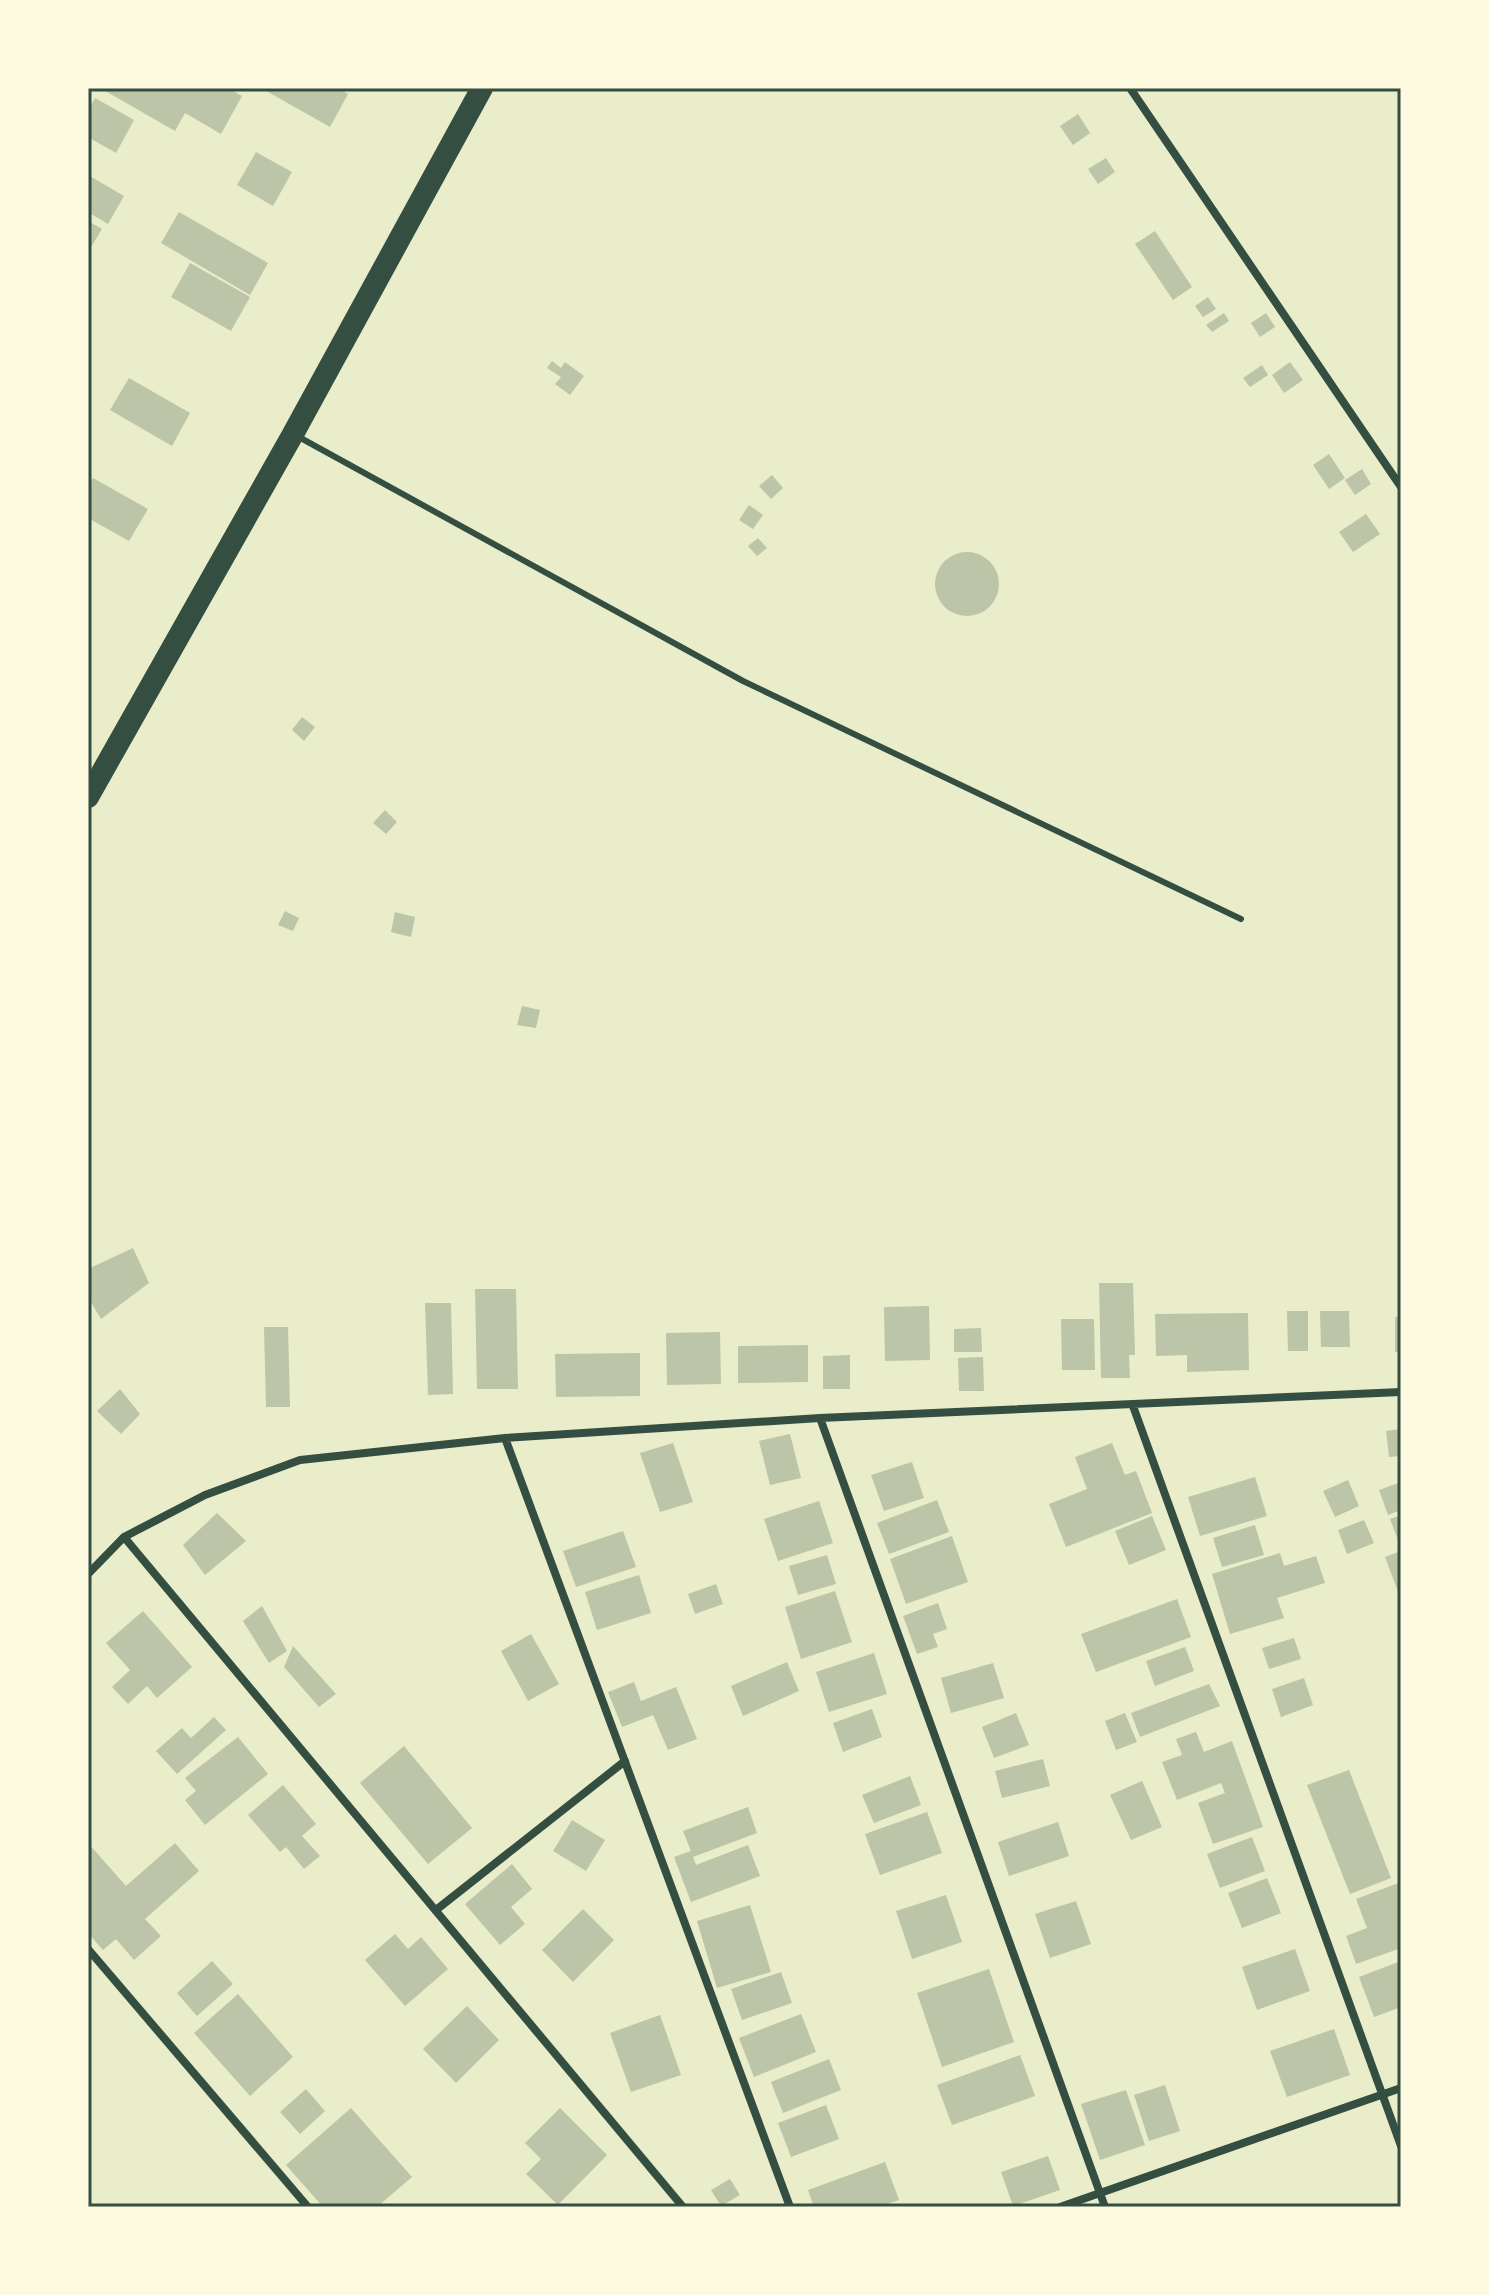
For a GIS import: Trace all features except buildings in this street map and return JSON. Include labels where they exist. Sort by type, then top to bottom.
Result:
[{"type":"highway","points":[[88,797],[293,434],[482,88]]},
{"type":"street","points":[[1130,88],[1401,487]]},
{"type":"street","points":[[88,1574],[124,1537],[205,1495],[300,1460],[505,1438],[820,1418],[1401,1392]]},
{"type":"street","points":[[1133,1406],[1401,2146]]},
{"type":"street","points":[[820,1418],[1105,2207]]},
{"type":"street","points":[[505,1438],[790,2207]]},
{"type":"street","points":[[124,1537],[683,2207]]},
{"type":"street","points":[[436,1910],[625,1761]]},
{"type":"street","points":[[88,1949],[308,2207]]},
{"type":"street","points":[[1060,2207],[1401,2088]]},
{"type":"lane","points":[[293,434],[743,681],[1241,919]]}]
